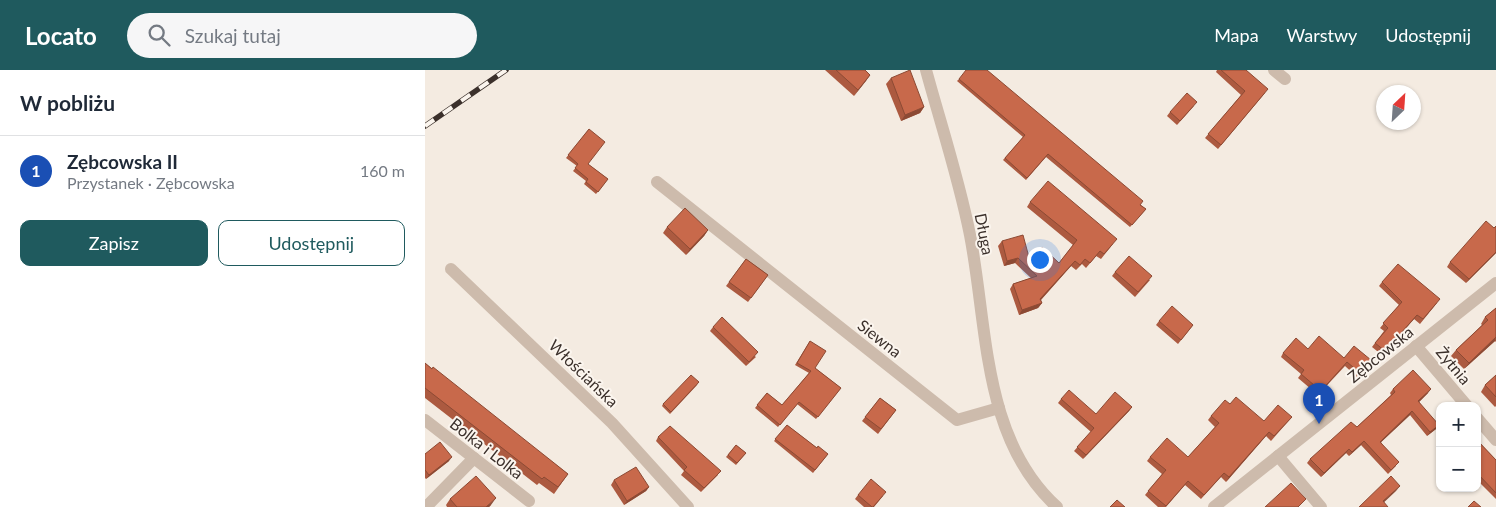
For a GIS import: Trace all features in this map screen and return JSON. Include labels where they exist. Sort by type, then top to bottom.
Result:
[{"type":"street","name":"Długa","points":[[926,70],[970,234],[999,408]]},
{"type":"street","points":[[1274,70],[1285,79]]},
{"type":"street","name":"Siewna","points":[[657,182],[957,420],[999,408]]},
{"type":"street","name":"Włościańska","points":[[451,269],[612,423],[688,507]]},
{"type":"street","name":"Zębcowska","points":[[1214,507],[1496,282]]},
{"type":"street","name":"Żytnia","points":[[1417,346],[1464,402]]},
{"type":"street","points":[[999,408],[1016,456],[1043,502],[1057,507]]},
{"type":"street","name":"Bolka i Lolka","points":[[425,420],[529,501]]},
{"type":"street","points":[[1481,423],[1496,440]]},
{"type":"street","points":[[1278,456],[1321,507]]},
{"type":"street","points":[[426,507],[474,458]]},
{"type":"building","points":[[836,70],[865,70],[870,75],[858,90]]},
{"type":"building","points":[[910,70],[924,107],[905,115],[891,78]]},
{"type":"building","points":[[966,70],[987,70],[1143,201],[1140,205],[1146,209],[1132,225],[1048,154],[1027,178],[1005,158],[1025,135],[959,79]]},
{"type":"building","points":[[1221,70],[1246,70],[1268,89],[1221,145],[1208,134],[1245,91]]},
{"type":"building","points":[[1187,93],[1197,102],[1180,121],[1170,112]]},
{"type":"building","points":[[589,129],[605,142],[588,164],[608,179],[598,192],[586,182],[588,179],[575,168],[578,164],[568,155]]},
{"type":"building","points":[[1048,181],[1117,239],[1104,254],[1100,251],[1090,263],[1085,259],[1080,265],[1075,261],[1040,299],[1042,303],[1022,310],[1013,284],[1037,276],[1018,258],[1007,261],[1002,241],[1023,235],[1030,261],[1042,247],[1059,263],[1077,240],[1030,202]]},
{"type":"building","points":[[685,208],[708,230],[690,249],[667,227]]},
{"type":"building","points":[[1486,221],[1494,228],[1496,226],[1496,252],[1469,279],[1450,262]]},
{"type":"building","points":[[1129,256],[1152,276],[1138,292],[1115,272]]},
{"type":"building","points":[[746,259],[768,275],[751,298],[729,282]]},
{"type":"building","points":[[1398,264],[1440,299],[1423,319],[1417,315],[1385,351],[1375,343],[1388,328],[1383,323],[1402,302],[1382,282]]},
{"type":"building","points":[[1172,306],[1193,325],[1181,340],[1159,321]]},
{"type":"building","points":[[1496,308],[1496,337],[1469,363],[1456,350],[1488,320],[1485,317]]},
{"type":"building","points":[[722,317],[758,352],[749,362],[713,327]]},
{"type":"building","points":[[1319,336],[1344,358],[1354,346],[1371,360],[1360,373],[1347,362],[1321,391],[1301,374],[1304,370],[1283,353],[1296,338],[1308,349]]},
{"type":"building","points":[[810,341],[826,351],[815,368],[841,388],[818,417],[799,402],[780,425],[757,405],[767,393],[782,405],[811,371],[797,363]]},
{"type":"building","points":[[425,363],[432,369],[433,367],[568,474],[558,487],[544,477],[542,479],[425,388]]},
{"type":"building","points":[[1413,370],[1431,389],[1418,401],[1436,422],[1436,427],[1430,432],[1412,411],[1380,442],[1399,462],[1391,470],[1364,441],[1352,452],[1349,449],[1324,473],[1310,459],[1351,422],[1357,427],[1395,392],[1393,389]]},
{"type":"building","points":[[691,375],[699,382],[671,412],[663,404]]},
{"type":"building","points":[[1496,375],[1496,397],[1485,385]]},
{"type":"building","points":[[1069,390],[1096,414],[1115,392],[1132,407],[1086,455],[1077,447],[1094,428],[1061,399]]},
{"type":"building","points":[[1236,397],[1264,421],[1278,405],[1292,417],[1274,436],[1269,432],[1229,477],[1224,473],[1204,495],[1188,481],[1166,506],[1148,491],[1166,470],[1150,457],[1167,438],[1188,457],[1219,423],[1211,416],[1225,400],[1230,404]]},
{"type":"building","points":[[880,398],[896,410],[881,429],[865,417]]},
{"type":"building","points":[[787,425],[828,454],[815,470],[775,439]]},
{"type":"building","points":[[670,426],[721,471],[704,488],[684,470],[687,467],[658,437]]},
{"type":"building","points":[[440,442],[452,457],[429,475],[425,470],[425,454]]},
{"type":"building","points":[[1481,444],[1496,460],[1496,493],[1481,477]]},
{"type":"building","points":[[736,445],[746,453],[737,463],[728,455]]},
{"type":"building","points":[[636,467],[649,487],[627,501],[614,480]]},
{"type":"building","points":[[476,476],[496,498],[486,507],[457,507],[450,499]]},
{"type":"building","points":[[1391,476],[1400,486],[1383,501],[1388,507],[1359,507]]},
{"type":"building","points":[[871,479],[886,492],[873,507],[858,495]]},
{"type":"building","points":[[1291,483],[1306,499],[1298,507],[1265,507]]},
{"type":"building","points":[[1117,500],[1125,507],[1110,507]]},
{"type":"building","points":[[1474,501],[1481,507],[1468,507]]},
{"type":"railway","points":[[425,126],[506,70]]},
{"type":"place","name":"Zębcowska II","points":[[1319,424]]}]
